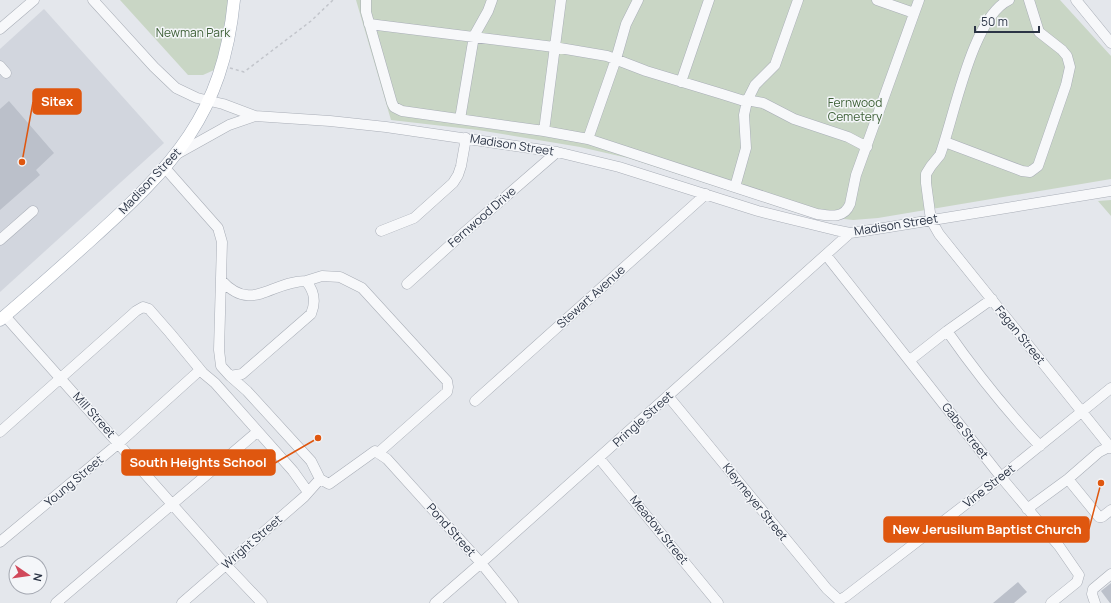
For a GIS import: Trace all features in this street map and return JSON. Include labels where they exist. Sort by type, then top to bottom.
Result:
[{"type":"main road","points":[[209,101],[223,66],[230,35],[234,0]]},
{"type":"main road","name":"Madison Street","points":[[2,318],[118,216],[166,168],[194,129],[209,101]]},
{"type":"street","points":[[0,29],[34,0]]},
{"type":"street","points":[[93,0],[169,83],[188,95],[209,101]]},
{"type":"street","points":[[366,0],[365,7],[369,24],[392,103],[394,107],[402,111],[544,131],[588,139],[817,214],[829,216],[842,215],[848,209],[856,175],[918,0]]},
{"type":"street","points":[[460,119],[474,36],[488,11],[492,0]]},
{"type":"street","points":[[544,131],[561,0]]},
{"type":"street","points":[[588,139],[616,59],[626,24],[638,0]]},
{"type":"street","points":[[681,82],[709,0]]},
{"type":"street","points":[[735,187],[746,148],[744,115],[747,101],[755,85],[775,65],[798,0]]},
{"type":"street","points":[[877,0],[914,13]]},
{"type":"street","points":[[944,142],[1022,171],[1030,172],[1038,166],[1066,85],[1070,67],[1069,60],[1062,50],[1039,32],[1029,0]]},
{"type":"street","points":[[1076,0],[1111,43]]},
{"type":"street","points":[[931,220],[926,174],[940,155],[966,68],[973,51],[991,16],[1005,1]]},
{"type":"street","points":[[369,24],[474,36],[597,54],[616,59],[646,71],[735,98],[763,103],[794,119],[848,137],[867,147]]},
{"type":"street","name":"Madison Street","points":[[209,101],[255,116],[330,121],[386,127],[557,152],[619,167],[758,211],[850,233],[1111,191]]},
{"type":"street","points":[[177,154],[229,125],[255,116]]},
{"type":"street","points":[[381,231],[414,218],[453,184],[461,166],[466,138]]},
{"type":"street","name":"Fernwood Drive","points":[[408,284],[459,237],[557,152]]},
{"type":"street","points":[[166,168],[218,228],[222,242],[219,350],[221,366],[247,391],[311,461],[320,479],[329,484],[375,450],[378,453],[447,392],[447,381],[362,288],[340,277],[322,276],[306,281],[296,281],[259,295],[244,296],[229,289],[221,280]]},
{"type":"street","name":"Stewart Avenue","points":[[475,401],[706,194]]},
{"type":"street","points":[[0,240],[33,211]]},
{"type":"street","name":"Fagan Street","points":[[931,220],[939,234],[1081,411],[1111,446]]},
{"type":"street","name":"Pringle Street","points":[[435,603],[850,233]]},
{"type":"street","name":"Gabe Street","points":[[826,255],[1001,477],[1060,546],[1079,575],[1076,582],[1051,603]]},
{"type":"street","points":[[230,376],[242,374],[310,314],[315,305],[311,288],[306,281]]},
{"type":"street","points":[[910,360],[992,299]]},
{"type":"street","points":[[0,432],[136,311],[143,307],[149,309],[170,332],[200,370],[215,383],[292,471],[308,492]]},
{"type":"street","name":"Mill Street","points":[[2,318],[61,378],[226,565],[262,603]]},
{"type":"street","points":[[947,331],[1022,428],[1040,446]]},
{"type":"street","name":"Young Street","points":[[0,542],[119,443],[200,370]]},
{"type":"street","name":"Vine Street","points":[[841,600],[1001,477],[1111,388]]},
{"type":"street","name":"Kleymeyer Street","points":[[668,396],[827,589],[841,600]]},
{"type":"street","points":[[56,603],[257,432]]},
{"type":"street","points":[[1027,509],[1068,479],[1099,452],[1111,446]]},
{"type":"street","name":"Pond Street","points":[[378,453],[386,459],[481,563],[513,603]]},
{"type":"street","name":"Meadow Street","points":[[599,458],[718,603]]},
{"type":"street","name":"Wright Street","points":[[182,603],[308,492],[320,479]]},
{"type":"street","points":[[1068,479],[1099,517],[1102,517],[1111,510]]},
{"type":"street","points":[[1095,603],[1092,594],[1093,590],[1111,574]]},
{"type":"path","points":[[223,66],[244,72],[311,21],[333,0]]},
{"type":"shaded area","points":[[44,9],[164,143],[0,292],[0,49]]},
{"type":"green space","name":"Newman Park","points":[[120,0],[229,0],[223,66],[203,75],[188,75]]},
{"type":"green space","name":"Fernwood Cemetery","points":[[356,0],[1060,0],[1111,56],[1111,179],[878,218],[853,220],[801,214],[628,158],[580,147],[478,130],[391,120]]},
{"type":"green space","points":[[1111,200],[1111,216],[1098,201]]},
{"type":"building","points":[[9,101],[54,153],[36,170],[40,175],[0,210],[0,109]]},
{"type":"building","points":[[1018,582],[1027,592],[1014,603],[993,603]]},
{"type":"building","points":[[1111,583],[1111,603],[1110,603],[1101,591]]},
{"type":"place","name":"Sitex","points":[[22,162]]},
{"type":"place","name":"South Heights School","points":[[318,438]]},
{"type":"place","name":"New Jerusilum Baptist Church","points":[[1101,483]]}]
